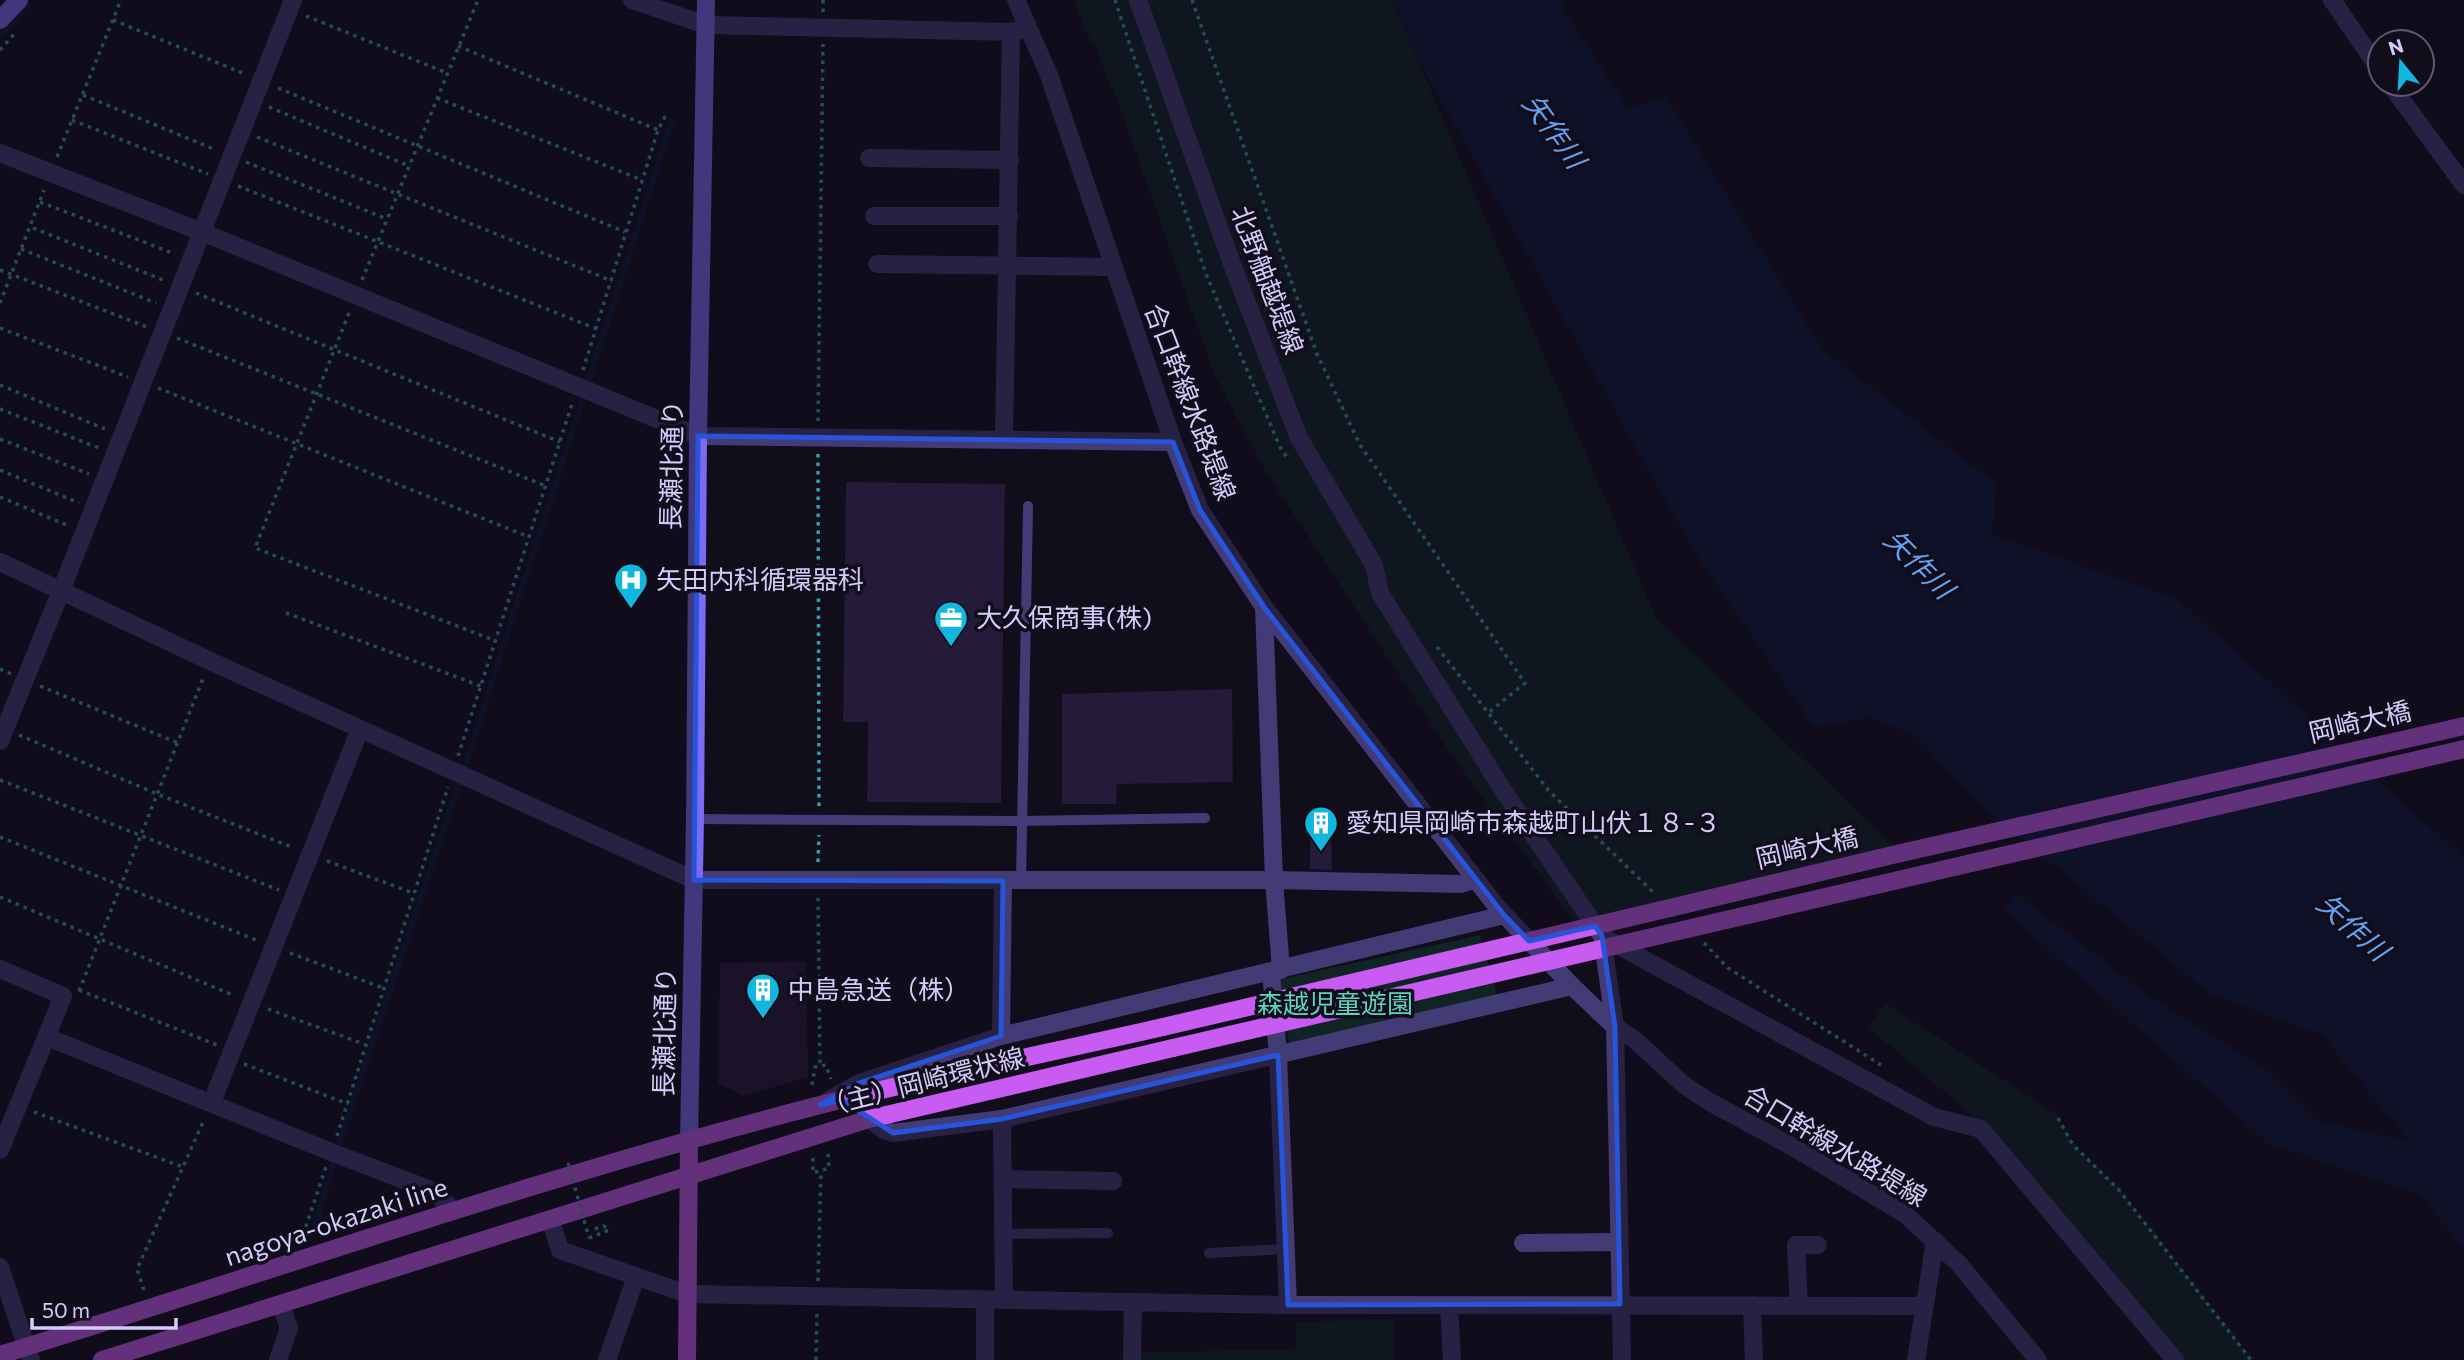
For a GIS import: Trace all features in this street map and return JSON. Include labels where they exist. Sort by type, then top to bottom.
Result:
[{"type":"main road","name":"岡崎大橋","points":[[1163,1027],[2464,726]]},
{"type":"main road","name":"岡崎大橋","points":[[1173,1048],[2464,749]]},
{"type":"main road","name":"（主）岡崎環状線","points":[[689,1141],[820,1105],[1163,1027]]},
{"type":"main road","name":"（主）岡崎環状線","points":[[689,1177],[869,1119],[1173,1048]]},
{"type":"main road","points":[[687,1360],[689,1141]]},
{"type":"main road","name":"nagoya-okazaki line","points":[[0,1355],[29,1353],[454,1211],[689,1141]]},
{"type":"main road","points":[[102,1360],[689,1177]]},
{"type":"street","points":[[0,20],[19,0]]},
{"type":"street","points":[[632,0],[706,25],[1019,30],[1010,160],[1004,440]]},
{"type":"street","name":"長瀬北通り","points":[[689,1141],[706,0]]},
{"type":"street","name":"合口幹線水路堤線","points":[[1016,0],[1019,30],[1049,75],[1112,267],[1173,442],[1200,510],[1264,607],[1504,915],[1572,986],[1615,1027],[1634,1039],[1684,1085],[1905,1214],[1959,1264],[2038,1360]]},
{"type":"street","name":"北野舳越堤線","points":[[1138,0],[1232,264],[1299,438],[1374,565],[1380,593],[1503,790],[1602,936]]},
{"type":"street","points":[[2332,0],[2366,50]]},
{"type":"street","points":[[3,735],[291,5]]},
{"type":"street","points":[[2400,98],[2464,185]]},
{"type":"street","points":[[0,153],[202,232],[698,436],[1173,442]]},
{"type":"street","points":[[869,158],[1010,160]]},
{"type":"street","points":[[874,215],[1009,216]]},
{"type":"street","points":[[877,264],[1112,267]]},
{"type":"street","points":[[0,562],[210,661],[694,880],[1274,880],[1461,884],[1476,879]]},
{"type":"street","points":[[1264,607],[1288,1305]]},
{"type":"street","points":[[212,1102],[360,729]]},
{"type":"street","points":[[1001,1036],[1012,881]]},
{"type":"street","points":[[820,1105],[859,1083],[1001,1036],[1504,915]]},
{"type":"street","points":[[1602,936],[1615,1027],[1622,1360]]},
{"type":"street","points":[[1602,936],[1934,1117],[1981,1129],[2175,1360]]},
{"type":"street","points":[[0,969],[63,996],[0,1150]]},
{"type":"street","points":[[869,1119],[893,1133],[1002,1119],[1572,986]]},
{"type":"street","points":[[47,1037],[433,1191],[454,1211]]},
{"type":"street","points":[[1002,1119],[1004,1300]]},
{"type":"street","points":[[1003,1179],[1113,1181]]},
{"type":"street","points":[[550,1219],[560,1250],[687,1294],[1288,1305],[1924,1306]]},
{"type":"street","points":[[1916,1360],[1936,1241]]},
{"type":"street","points":[[1523,1243],[1618,1242]]},
{"type":"street","points":[[1799,1305],[1796,1245],[1818,1245]]},
{"type":"street","points":[[0,1266],[29,1353]]},
{"type":"street","points":[[607,1360],[636,1277]]},
{"type":"street","points":[[985,1300],[985,1360]]},
{"type":"street","points":[[1132,1360],[1133,1301]]},
{"type":"street","points":[[278,1360],[289,1328],[281,1305]]},
{"type":"street","points":[[1752,1305],[1754,1360]]},
{"type":"street","points":[[1449,1306],[1452,1360]]},
{"type":"lane","points":[[1012,881],[1021,821],[1028,506]]},
{"type":"lane","points":[[695,819],[1021,821],[1205,818]]},
{"type":"lane","points":[[1002,1234],[1108,1233]]},
{"type":"lane","points":[[1209,1253],[1286,1249]]},
{"type":"path","points":[[0,303],[121,0]]},
{"type":"path","points":[[478,0],[255,548],[496,641]]},
{"type":"path","points":[[1192,0],[1317,354],[1360,445],[1525,684],[1488,713]]},
{"type":"path","points":[[291,5],[447,74]]},
{"type":"path","points":[[113,20],[625,232]]},
{"type":"path","points":[[820,783],[818,438],[823,27]]},
{"type":"path","points":[[458,46],[658,130]]},
{"type":"path","points":[[82,95],[387,219]]},
{"type":"path","points":[[437,97],[642,180]]},
{"type":"path","points":[[253,101],[409,166]]},
{"type":"path","points":[[580,379],[658,130],[667,113]]},
{"type":"path","points":[[72,120],[597,328]]},
{"type":"path","points":[[242,131],[612,281]]},
{"type":"path","points":[[40,202],[191,260]]},
{"type":"path","points":[[33,228],[560,442]]},
{"type":"path","points":[[21,249],[172,309]]},
{"type":"path","points":[[0,270],[546,486]]},
{"type":"path","points":[[0,328],[529,537]]},
{"type":"path","points":[[0,385],[122,436]]},
{"type":"path","points":[[334,1144],[572,404]]},
{"type":"path","points":[[0,409],[115,455]]},
{"type":"path","points":[[0,439],[105,480]]},
{"type":"path","points":[[0,470],[93,509]]},
{"type":"path","points":[[0,497],[84,532]]},
{"type":"path","points":[[286,613],[481,686]]},
{"type":"path","points":[[1431,639],[1549,791],[1670,908]]},
{"type":"path","points":[[75,1001],[210,661]]},
{"type":"path","points":[[24,680],[177,743]]},
{"type":"path","points":[[3,735],[413,893]]},
{"type":"path","points":[[0,780],[294,895]]},
{"type":"path","points":[[0,836],[272,947],[383,988]]},
{"type":"path","points":[[818,880],[820,1065]]},
{"type":"path","points":[[0,897],[250,1003],[365,1044]]},
{"type":"path","points":[[1699,938],[1728,968],[1889,1070]]},
{"type":"path","points":[[79,990],[348,1105]]},
{"type":"path","points":[[812,1085],[814,1066],[826,1065],[831,1079]]},
{"type":"path","points":[[144,1290],[137,1269],[212,1102]]},
{"type":"path","points":[[19,1106],[183,1167]]},
{"type":"path","points":[[2058,1118],[2073,1145],[2119,1189],[2250,1360]]},
{"type":"path","points":[[813,1157],[813,1173],[829,1168],[828,1153]]},
{"type":"path","points":[[303,1235],[330,1157]]},
{"type":"path","points":[[568,1163],[589,1238],[609,1230],[604,1226],[594,1229]]},
{"type":"path","points":[[816,1360],[821,1171]]},
{"type":"highlighted area","points":[[698,436],[1173,442],[1200,510],[1264,607],[1504,915],[1529,941],[1595,926],[1602,936],[1615,1027],[1620,1304],[1288,1305],[1278,1055],[1002,1119],[893,1133],[842,1100],[820,1105],[859,1083],[1001,1036],[1003,881],[694,880]]},
{"type":"green space","points":[[1074,0],[1392,0],[1656,618],[1901,853],[1670,908],[1602,936],[1583,934],[1451,754],[1267,473],[1215,376],[1117,99]]},
{"type":"green space","name":"森越児童遊園","points":[[1480,935],[1500,1004],[1290,1051],[1281,979]]},
{"type":"green space","points":[[1886,1004],[2059,1116],[2074,1144],[2120,1188],[2253,1360],[2182,1360],[1985,1126],[1868,1027]]},
{"type":"green space","points":[[1393,1319],[1394,1360],[1136,1360],[1136,1353],[1296,1349],[1296,1322]]},
{"type":"water","name":"矢作川","points":[[1392,0],[1560,0],[1568,17],[1628,108],[1666,97],[1823,350],[1996,484],[1992,535],[2176,598],[2464,858],[2464,1249],[2419,1194],[2268,1143],[2004,910],[2016,894],[2155,1000],[2267,1070],[2318,1121],[2409,1141],[2322,1035],[2210,994],[1972,797],[1917,737],[1871,717],[1814,727],[1695,553],[1417,58]]},
{"type":"building","points":[[846,482],[1005,484],[1001,803],[867,802],[868,722],[843,722]]},
{"type":"building","points":[[1232,689],[1233,782],[1117,784],[1116,804],[1062,804],[1062,694]]},
{"type":"building","name":"愛知県岡崎市森越町山伏１８‐３","points":[[1310,828],[1331,828],[1332,870],[1310,869]]},
{"type":"building","name":"中島急送（株）","points":[[806,962],[808,1077],[743,1096],[718,1083],[720,963]]},
{"type":"waterway","points":[[0,36],[27,5]]},
{"type":"waterway","points":[[315,1225],[672,121]]},
{"type":"place","name":"矢田内科循環器科","points":[[631,610]]},
{"type":"place","name":"大久保商事(株)","points":[[951,648]]},
{"type":"place","name":"愛知県岡崎市森越町山伏１８‐３","points":[[1321,853]]},
{"type":"place","name":"中島急送（株）","points":[[763,1020]]}]
